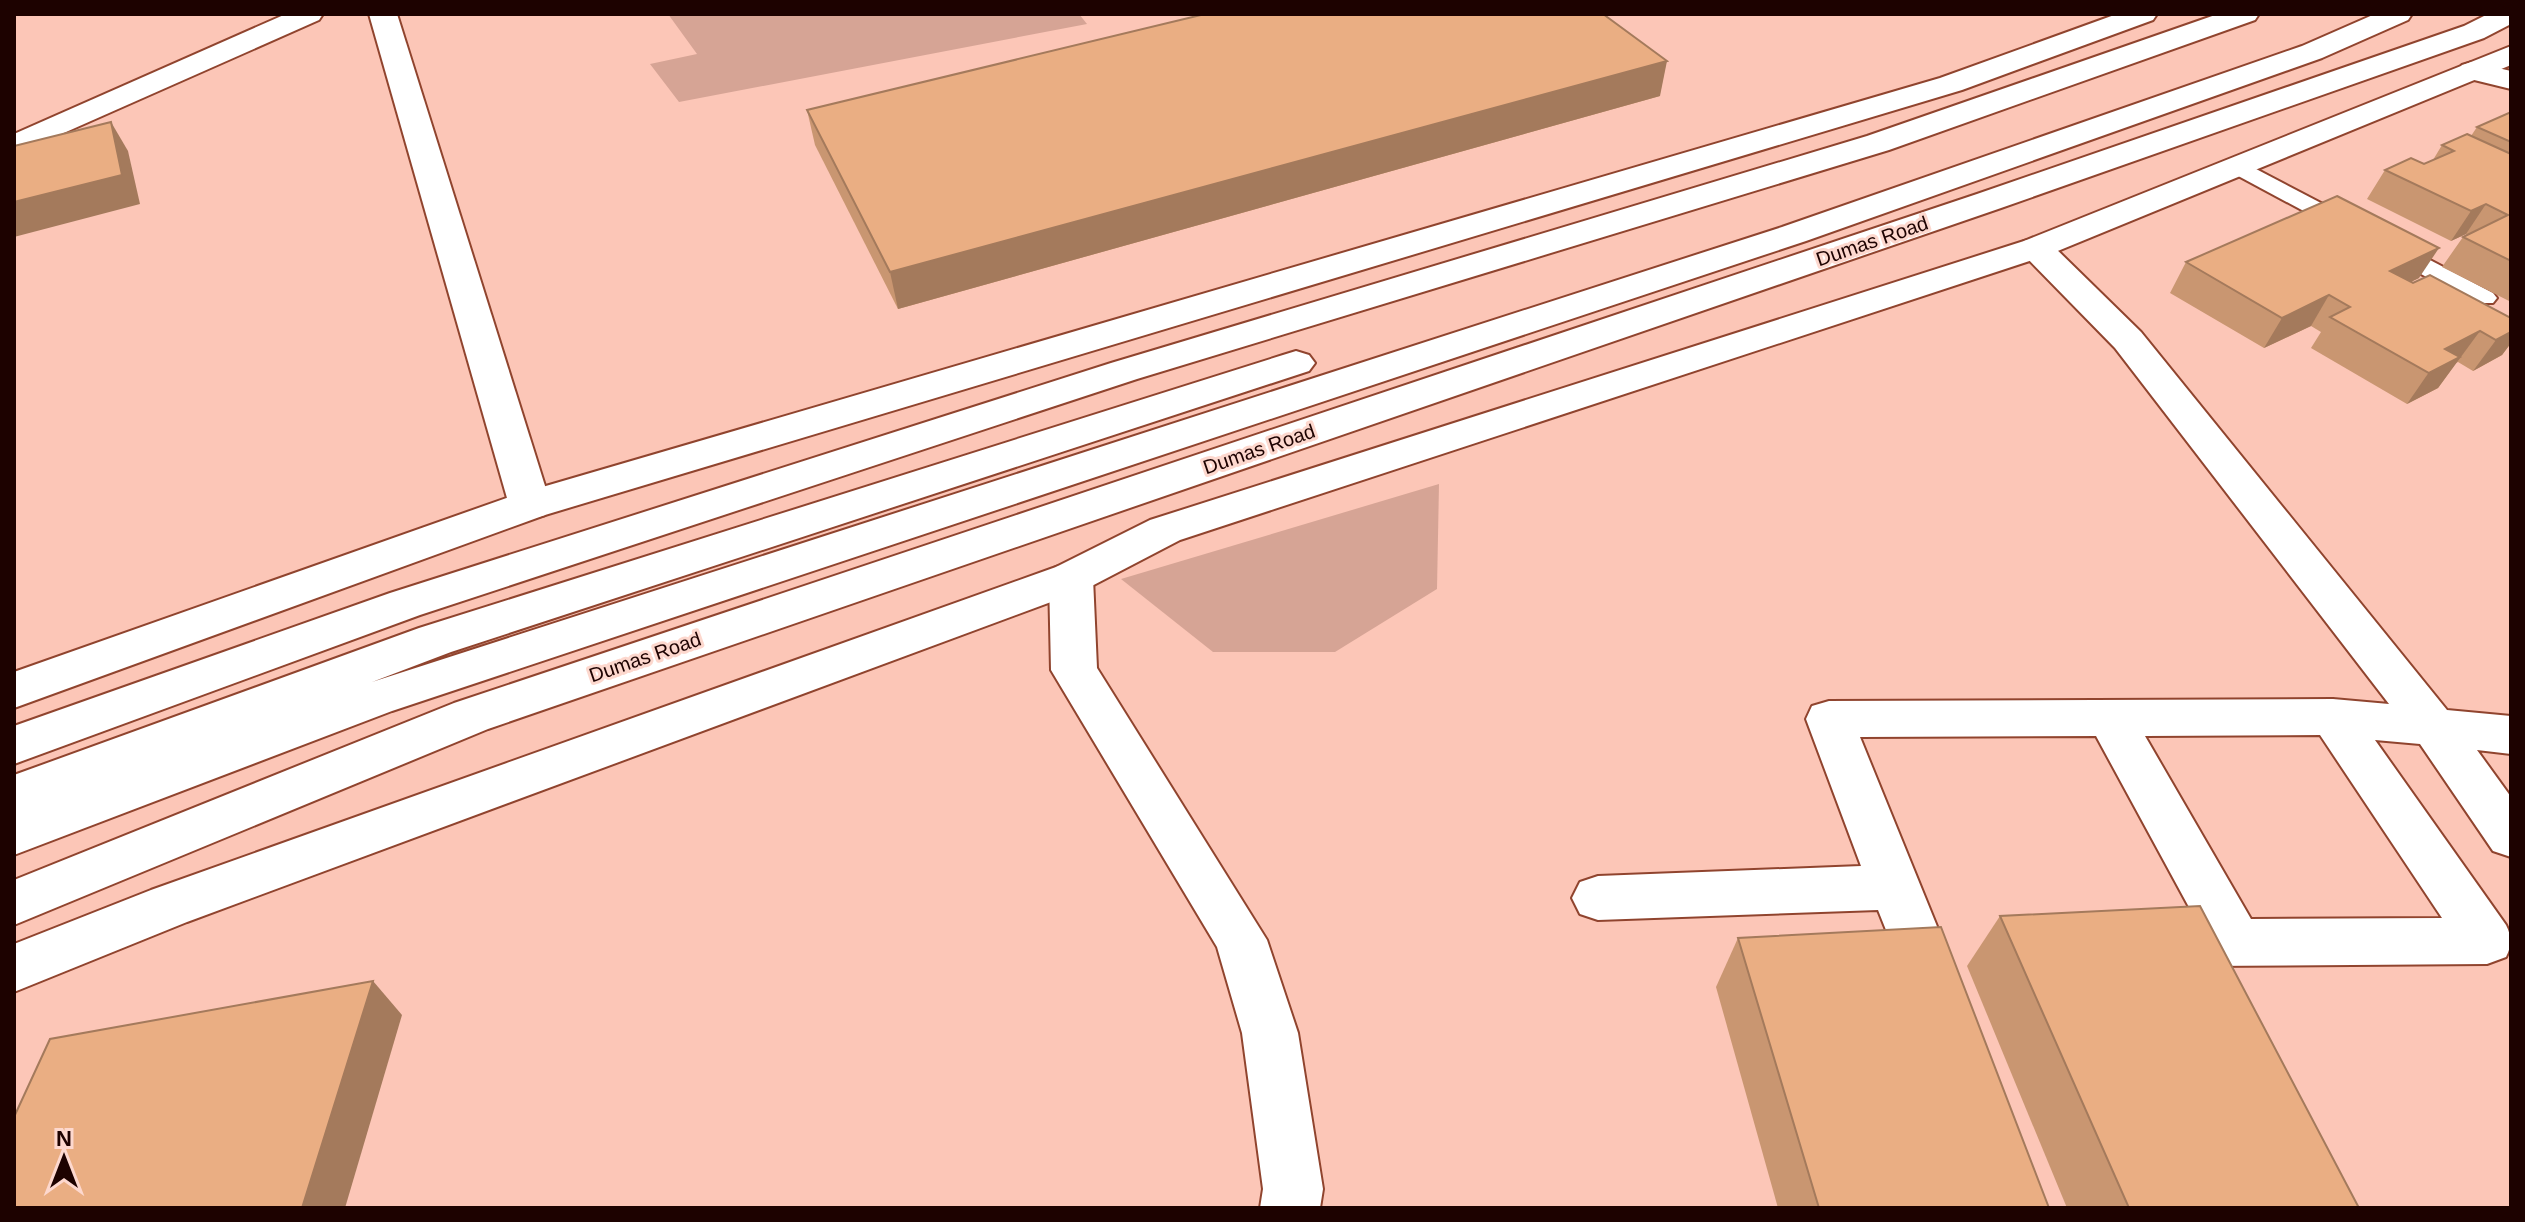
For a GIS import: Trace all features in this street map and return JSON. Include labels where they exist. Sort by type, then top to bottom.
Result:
[{"type":"main road","points":[[14,146],[309,14]]},
{"type":"main road","points":[[383,14],[530,505]]},
{"type":"main road","points":[[14,690],[530,505],[1951,84],[2143,14]]},
{"type":"main road","points":[[14,745],[405,604],[1124,371],[1878,143],[2245,14]]},
{"type":"main road","points":[[14,795],[435,640],[1238,381],[1717,233],[2195,71],[2346,14]]},
{"type":"main road","points":[[14,834],[376,698],[1794,234],[2312,52],[2398,14]]},
{"type":"main road","name":"Dumas Road","points":[[14,903],[471,716],[2003,196],[2474,32],[2510,14]]},
{"type":"main road","points":[[14,968],[184,901],[1071,578],[1165,530],[2036,248],[2237,166],[2492,76],[2511,55]]},
{"type":"main road","points":[[2036,248],[2128,340],[2432,725],[2511,836]]},
{"type":"main road","points":[[1071,578],[1074,670],[1241,940],[1270,1033],[1293,1189],[1290,1208]]},
{"type":"main road","points":[[2109,716],[2236,942]]},
{"type":"main road","points":[[2203,999],[2175,943],[2487,941],[2333,717]]},
{"type":"main road","points":[[1947,1018],[1829,719],[2333,717],[2511,735]]},
{"type":"main road","points":[[1598,898],[1893,887]]},
{"type":"lane","points":[[2237,166],[2484,298]]},
{"type":"shaded area","points":[[668,14],[1079,14],[1087,24],[679,102],[650,64],[697,54]]},
{"type":"shaded area","points":[[1439,484],[1437,589],[1335,652],[1213,652],[1121,579]]},
{"type":"building","points":[[1205,14],[1603,14],[1667,61],[890,272],[807,110]]},
{"type":"building","points":[[2511,112],[2511,142],[2477,127]]},
{"type":"building","points":[[111,122],[122,175],[14,202],[14,146]]},
{"type":"building","points":[[2467,134],[2511,154],[2511,261],[2463,237],[2508,215],[2486,204],[2471,211],[2385,170],[2411,158],[2424,164],[2454,151],[2442,145]]},
{"type":"building","points":[[2337,196],[2439,248],[2390,271],[2413,283],[2430,275],[2511,318],[2511,332],[2496,340],[2480,331],[2445,349],[2460,357],[2429,373],[2330,317],[2350,307],[2329,295],[2282,318],[2186,262]]},
{"type":"building","points":[[2200,906],[2359,1208],[2129,1208],[2000,916]]},
{"type":"building","points":[[1941,927],[2049,1208],[1819,1208],[1738,938]]},
{"type":"building","points":[[373,981],[302,1208],[14,1208],[14,1117],[50,1039]]}]
